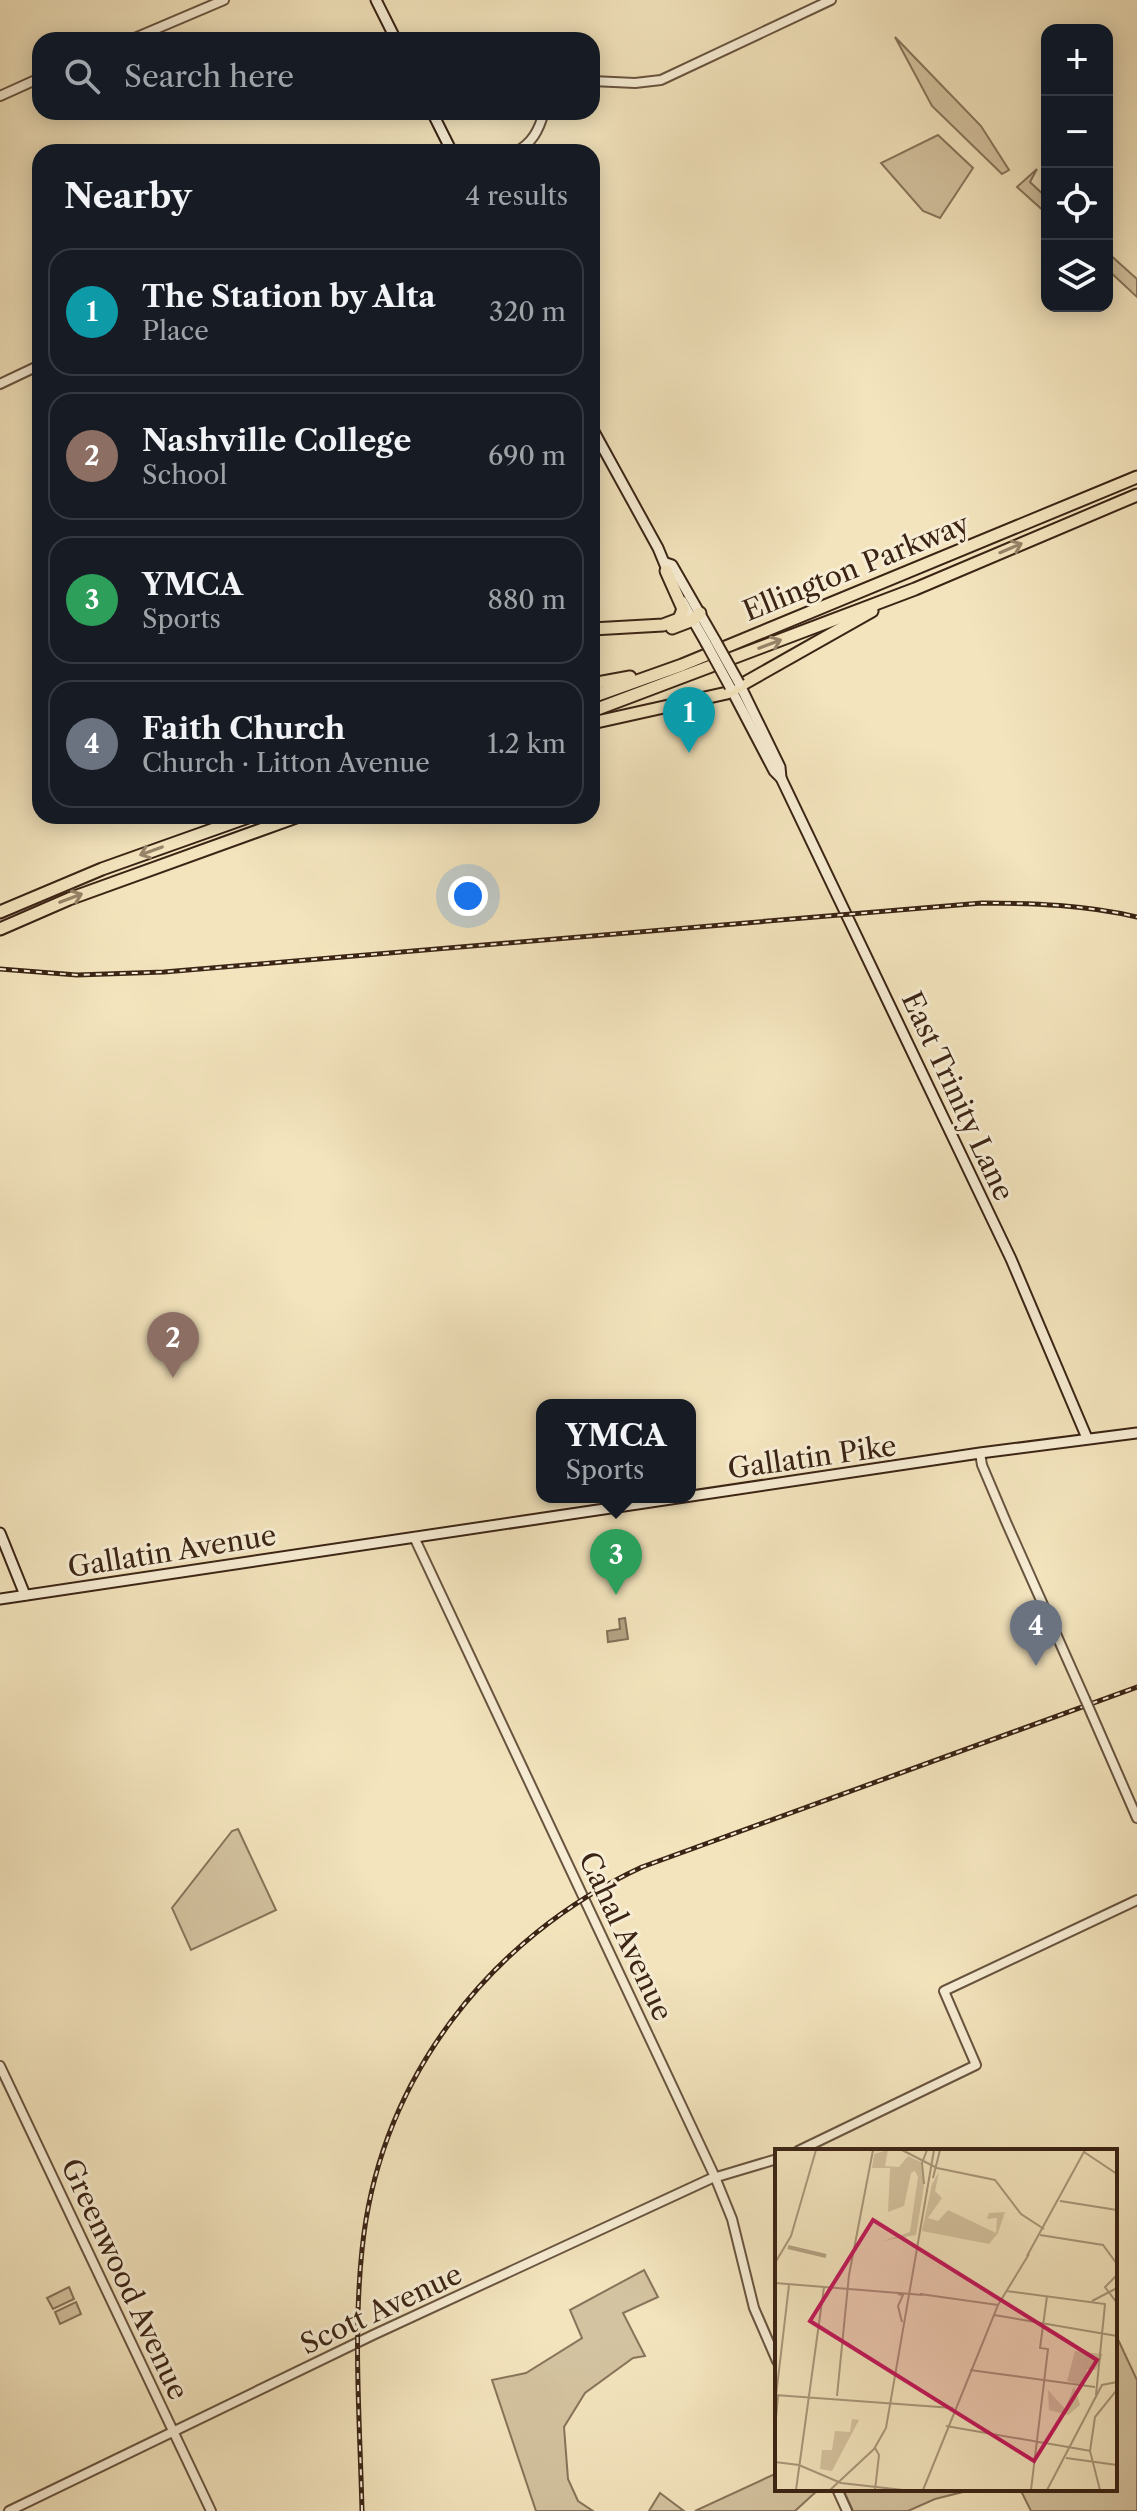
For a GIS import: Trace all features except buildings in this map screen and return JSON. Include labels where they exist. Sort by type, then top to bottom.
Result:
[{"type":"highway","name":"Ellington Parkway","points":[[600,694],[682,665],[1137,477]]},
{"type":"highway","name":"Ellington Parkway","points":[[600,708],[915,589],[1137,495]]},
{"type":"highway","points":[[600,632],[664,631],[690,617],[683,609],[666,567]]},
{"type":"highway","points":[[600,721],[735,686],[915,589]]},
{"type":"highway","points":[[600,682],[682,665]]},
{"type":"highway","points":[[0,912],[89,874],[229,824]]},
{"type":"highway","points":[[0,929],[83,893],[277,824]]},
{"type":"main road","points":[[376,0],[392,32]]},
{"type":"main road","points":[[436,120],[448,144]]},
{"type":"main road","name":"East Trinity Lane","points":[[600,443],[666,567],[672,565],[690,617],[710,642],[780,767],[781,778],[1011,1259],[1087,1438]]},
{"type":"main road","name":"Gallatin Pike","points":[[696,1495],[1137,1433]]},
{"type":"main road","name":"Gallatin Pike","points":[[351,1547],[643,1503]]},
{"type":"main road","points":[[0,1533],[25,1595]]},
{"type":"main road","name":"Gallatin Avenue","points":[[0,1599],[351,1547]]},
{"type":"street","points":[[149,32],[224,0]]},
{"type":"street","points":[[600,81],[635,83],[661,80],[831,0]]},
{"type":"street","points":[[0,96],[32,82]]},
{"type":"street","points":[[528,144],[541,120]]},
{"type":"street","points":[[0,384],[32,369]]},
{"type":"street","points":[[980,1453],[982,1465],[1019,1552],[1137,1818]]},
{"type":"street","name":"Cahal Avenue","points":[[414,1537],[715,2177],[732,2219],[754,2308],[775,2356]]},
{"type":"street","points":[[802,2149],[976,2065],[944,1991],[1137,1900]]},
{"type":"street","name":"Greenwood Avenue","points":[[0,2066],[211,2511]]},
{"type":"street","name":"Scott Avenue","points":[[9,2511],[373,2335],[715,2177],[775,2160]]},
{"type":"street","points":[[838,2491],[847,2511]]},
{"type":"shaded area","points":[[895,37],[981,126],[1009,170],[1002,174],[932,106]]},
{"type":"shaded area","points":[[938,135],[973,168],[940,218],[923,211],[881,163]]},
{"type":"shaded area","points":[[1037,169],[1030,182],[1041,192],[1041,209],[1017,187]]},
{"type":"shaded area","points":[[1113,257],[1137,279],[1137,297],[1113,275]]},
{"type":"shaded area","points":[[625,1618],[628,1639],[608,1642],[607,1631],[620,1629],[619,1619]]},
{"type":"shaded area","points":[[238,1829],[276,1910],[191,1950],[172,1908],[232,1831]]},
{"type":"shaded area","points":[[644,2270],[658,2297],[623,2313],[645,2356],[633,2358],[585,2393],[564,2427],[568,2479],[578,2501],[593,2511],[536,2511],[492,2380],[526,2373],[582,2338],[570,2310]]},
{"type":"shaded area","points":[[69,2287],[74,2299],[53,2309],[47,2298]]},
{"type":"shaded area","points":[[76,2302],[81,2314],[60,2324],[55,2312]]},
{"type":"shaded area","points":[[1117,2337],[1137,2380],[1137,2511],[1031,2511],[1021,2491],[1117,2491]]},
{"type":"shaded area","points":[[775,2474],[775,2491],[817,2491],[795,2511],[695,2511]]},
{"type":"shaded area","points":[[844,2491],[967,2491],[935,2499],[908,2511],[853,2511]]},
{"type":"shaded area","points":[[660,2493],[684,2511],[649,2511]]},
{"type":"railway","points":[[0,969],[77,975],[164,972],[982,903],[1060,906],[1137,917]]},
{"type":"railway","points":[[362,2511],[359,2282],[373,2188],[391,2128],[418,2073],[451,2021],[491,1975],[536,1933],[587,1897],[642,1867],[1137,1687]]},
{"type":"place","name":"The Station by Alta","points":[[689,753]]},
{"type":"place","name":"Nashville College","points":[[173,1378]]},
{"type":"place","name":"YMCA","points":[[616,1595]]},
{"type":"place","name":"Faith Church","points":[[1036,1666]]}]
